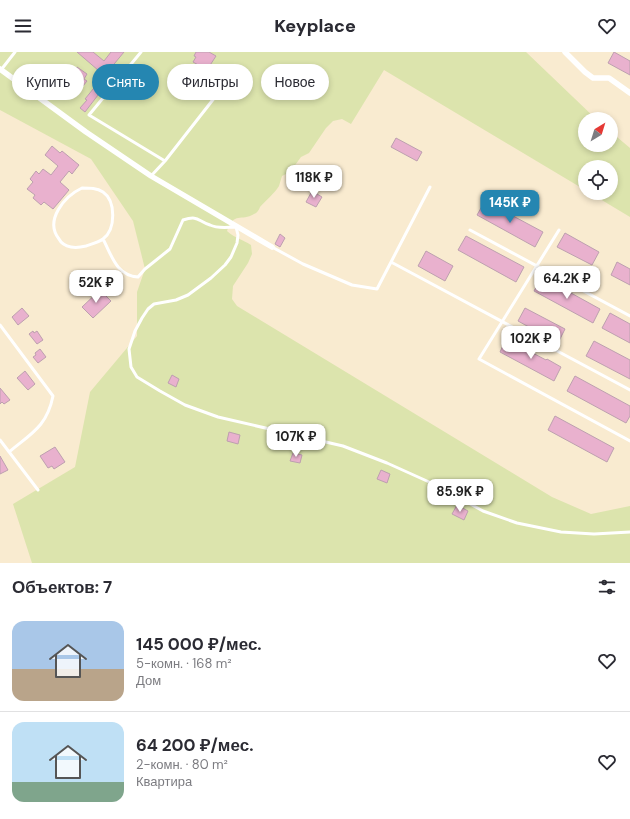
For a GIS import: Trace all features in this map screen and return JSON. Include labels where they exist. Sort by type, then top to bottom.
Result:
[{"type":"street","points":[[565,52],[593,78],[609,78],[630,93]]},
{"type":"street","points":[[1,70],[86,132],[151,176],[272,247]]},
{"type":"lane","points":[[1,70],[15,52]]},
{"type":"lane","points":[[141,52],[89,115],[165,161]]},
{"type":"lane","points":[[151,176],[165,161],[213,100]]},
{"type":"lane","points":[[272,247],[303,264],[352,285],[377,289],[430,187]]},
{"type":"lane","points":[[82,188],[96,188],[110,201],[112,209],[112,224],[108,235],[103,239],[92,244],[72,247],[60,242],[56,236],[54,224],[63,202],[82,188]]},
{"type":"lane","points":[[103,239],[122,272],[130,276],[138,277],[145,269],[170,249],[183,220],[190,218],[199,219],[210,225],[221,228],[236,227],[238,235],[237,244],[231,257],[225,264],[212,278],[188,295],[176,300],[154,304],[148,309],[135,332],[129,349],[131,367],[137,377],[185,405],[218,417],[343,446],[438,486],[483,511],[517,523],[567,532],[594,534],[630,532]]},
{"type":"lane","points":[[470,230],[630,316]]},
{"type":"lane","points":[[559,230],[503,322],[478,359],[630,441]]},
{"type":"lane","points":[[391,262],[630,390]]},
{"type":"lane","points":[[0,325],[53,396],[50,410],[41,426],[9,452]]},
{"type":"lane","points":[[0,440],[38,490]]},
{"type":"green space","points":[[0,52],[526,52],[589,112],[578,112],[578,152],[618,152],[618,138],[630,148],[630,217],[602,200],[618,200],[618,160],[578,160],[578,186],[384,70],[351,124],[342,119],[333,121],[326,128],[309,153],[301,157],[290,172],[282,176],[277,189],[255,214],[232,221],[227,231],[233,236],[251,245],[252,254],[233,286],[232,299],[237,306],[552,497],[591,514],[630,506],[630,563],[32,563],[13,504],[75,467],[90,392],[137,336],[137,292],[145,269],[133,221],[91,159],[0,110]]},
{"type":"building","points":[[77,52],[93,52],[104,61],[111,52],[124,52],[114,64],[92,65]]},
{"type":"building","points":[[196,52],[209,52],[216,56],[211,64],[196,64],[193,62],[196,57],[194,56]]},
{"type":"building","points":[[614,52],[630,61],[630,75],[608,63]]},
{"type":"building","points":[[84,72],[87,74],[84,79]]},
{"type":"building","points":[[92,90],[92,100],[94,100],[85,112],[80,108],[87,100],[85,99]]},
{"type":"building","points":[[396,138],[422,152],[417,161],[391,147]]},
{"type":"building","points":[[52,146],[60,153],[62,151],[79,165],[72,174],[69,171],[60,182],[69,190],[53,209],[44,202],[41,205],[33,198],[35,195],[27,189],[33,182],[30,179],[36,171],[39,174],[43,169],[51,175],[58,166],[45,155]]},
{"type":"building","points":[[312,191],[322,197],[316,207],[306,202]]},
{"type":"building","points":[[485,201],[543,232],[535,247],[477,215]]},
{"type":"building","points":[[565,233],[599,252],[592,265],[557,247]]},
{"type":"building","points":[[280,234],[285,238],[280,247],[275,244]]},
{"type":"building","points":[[466,236],[524,267],[516,282],[458,250]]},
{"type":"building","points":[[426,251],[453,266],[445,281],[418,266]]},
{"type":"building","points":[[617,262],[630,269],[630,285],[611,275]]},
{"type":"building","points":[[542,277],[600,309],[593,323],[534,291]]},
{"type":"building","points":[[100,290],[111,301],[93,318],[82,307]]},
{"type":"building","points":[[22,308],[29,316],[18,325],[12,317]]},
{"type":"building","points":[[525,308],[565,329],[558,343],[518,321]]},
{"type":"building","points":[[610,313],[630,324],[630,343],[602,328]]},
{"type":"building","points":[[33,331],[34,333],[37,331],[43,340],[37,344],[29,334]]},
{"type":"building","points":[[506,339],[561,367],[554,381],[500,352]]},
{"type":"building","points":[[594,341],[630,360],[630,379],[586,356]]},
{"type":"building","points":[[40,349],[46,357],[38,363],[33,357]]},
{"type":"building","points":[[25,371],[35,384],[28,390],[17,378]]},
{"type":"building","points":[[172,375],[179,379],[176,387],[168,383]]},
{"type":"building","points":[[575,376],[630,406],[630,416],[626,423],[567,391]]},
{"type":"building","points":[[0,388],[10,400],[4,404],[2,402],[0,404]]},
{"type":"building","points":[[555,416],[614,448],[607,462],[548,430]]},
{"type":"building","points":[[229,432],[240,435],[238,444],[227,441]]},
{"type":"building","points":[[55,447],[65,462],[54,469],[52,466],[48,468],[40,456]]},
{"type":"building","points":[[293,453],[302,455],[300,463],[290,461]]},
{"type":"building","points":[[0,456],[8,470],[0,474]]},
{"type":"building","points":[[381,470],[390,474],[387,483],[377,479]]},
{"type":"building","points":[[457,505],[468,511],[464,520],[452,514]]}]
